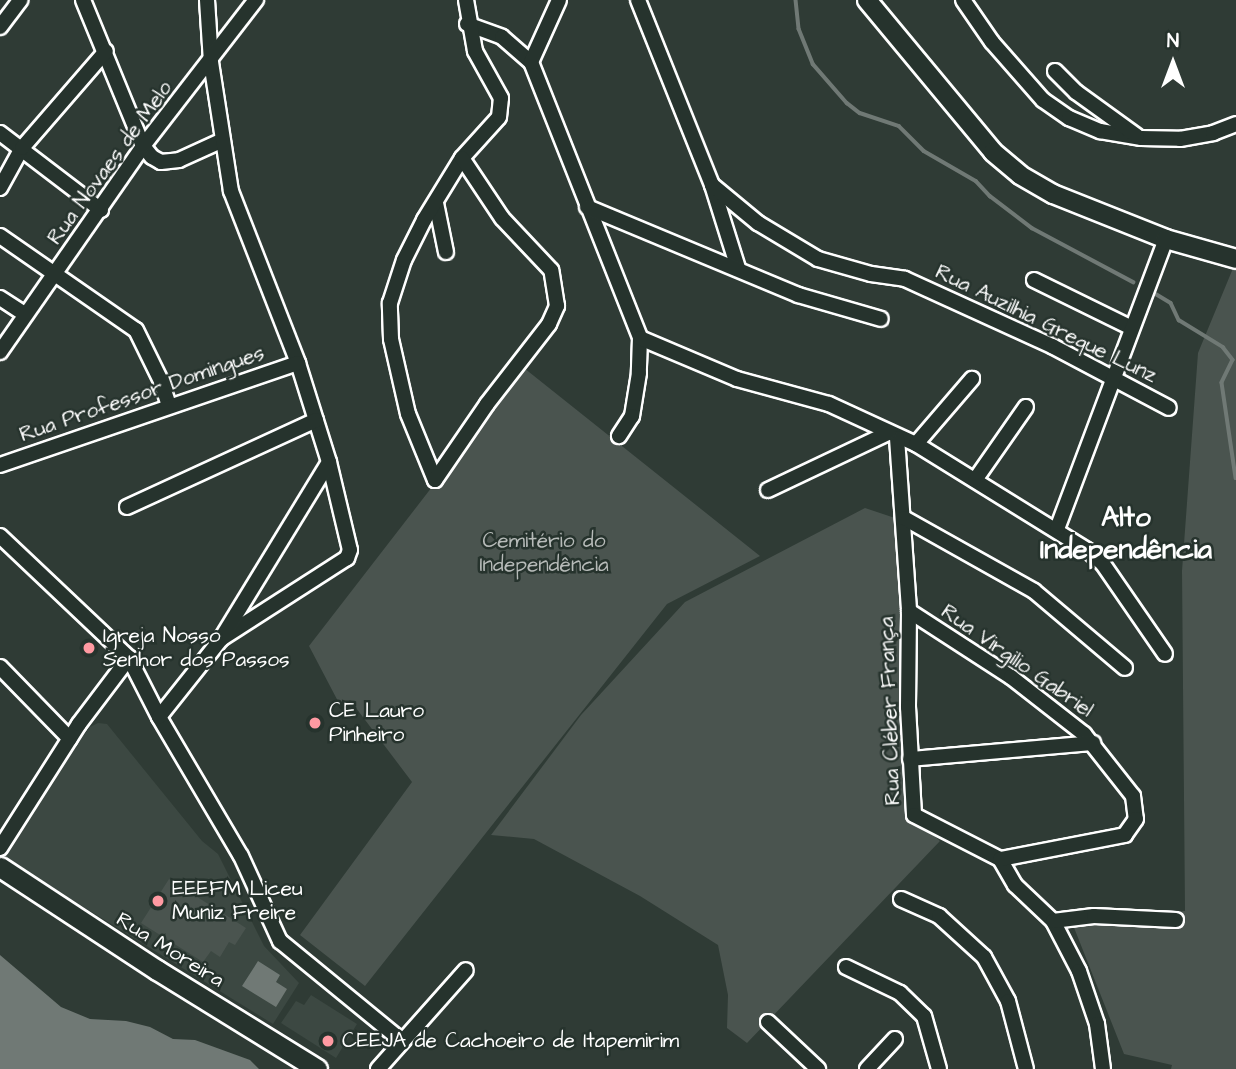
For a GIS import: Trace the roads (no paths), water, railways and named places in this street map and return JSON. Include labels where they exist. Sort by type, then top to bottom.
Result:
[{"type":"main road","name":"Rua Moreira","points":[[0,867],[317,1069]]},
{"type":"street","points":[[0,27],[20,0]]},
{"type":"street","points":[[83,0],[143,146],[161,162],[179,160],[223,140]]},
{"type":"street","points":[[207,0],[211,62],[231,191],[298,363],[329,462],[349,555],[221,639]]},
{"type":"street","name":"Rua Novaes de Melo","points":[[0,352],[143,146],[211,62],[256,0]]},
{"type":"street","points":[[462,158],[502,218],[551,270],[557,293],[557,306],[549,324],[487,404],[435,480],[408,414],[391,339],[390,303],[404,260],[462,158],[499,117],[501,98],[475,51],[467,24],[466,0]]},
{"type":"street","points":[[531,62],[559,0]]},
{"type":"street","points":[[638,0],[712,186],[738,268]]},
{"type":"street","points":[[867,0],[993,152],[1020,175],[1053,194],[1166,239],[1236,259]]},
{"type":"street","points":[[962,0],[992,42],[1042,100],[1069,118],[1100,131],[1141,138],[1180,139],[1213,133],[1236,124]]},
{"type":"street","points":[[467,24],[502,37],[531,62],[640,338],[639,373],[632,416],[619,436]]},
{"type":"street","points":[[0,188],[22,148],[106,51]]},
{"type":"street","points":[[1055,71],[1076,92],[1141,138]]},
{"type":"street","points":[[0,133],[101,210]]},
{"type":"street","name":"Rua Auzilhia Greque Lunz","points":[[712,186],[758,223],[818,259],[871,274],[905,279],[1052,346],[1169,408]]},
{"type":"street","points":[[436,203],[446,252]]},
{"type":"street","points":[[587,207],[798,295],[881,319]]},
{"type":"street","points":[[0,236],[136,330],[169,407]]},
{"type":"street","points":[[1057,530],[1166,239]]},
{"type":"street","points":[[1034,280],[1132,328]]},
{"type":"street","points":[[0,298],[25,314]]},
{"type":"street","points":[[640,338],[737,379],[829,404],[916,444],[1057,530],[1103,564],[1166,654]]},
{"type":"street","name":"Rua Professor Domingues","points":[[0,466],[298,363]]},
{"type":"street","points":[[916,444],[972,379]]},
{"type":"street","points":[[975,480],[1026,407]]},
{"type":"street","points":[[127,507],[316,420]]},
{"type":"street","points":[[768,490],[892,435]]},
{"type":"street","name":"Rua Cléber França","points":[[892,435],[904,518],[914,815],[1000,859]]},
{"type":"street","points":[[159,717],[221,639],[329,462]]},
{"type":"street","points":[[904,518],[1044,597],[1125,667]]},
{"type":"street","points":[[0,536],[128,658],[159,717],[241,856],[280,942],[402,1041]]},
{"type":"street","name":"Rua Virgilio Gabriel","points":[[909,611],[1011,677],[1093,743],[1133,796],[1136,819],[1125,835],[1000,859]]},
{"type":"street","points":[[0,848],[70,738],[128,658]]},
{"type":"street","points":[[0,667],[70,738]]},
{"type":"street","points":[[911,759],[1093,743]]},
{"type":"street","points":[[1000,859],[1015,886],[1053,921],[1084,984],[1097,1024],[1103,1069]]},
{"type":"street","points":[[901,900],[939,916],[984,957],[1008,1001],[1026,1069]]},
{"type":"street","points":[[1053,921],[1094,916],[1176,920]]},
{"type":"street","points":[[846,967],[900,993],[924,1016],[939,1069]]},
{"type":"street","points":[[377,1069],[466,970]]},
{"type":"street","points":[[768,1021],[818,1069]]},
{"type":"street","points":[[867,1069],[895,1040]]},
{"type":"waterway","points":[[796,0],[799,29],[813,64],[847,103],[860,113],[899,126],[924,151],[976,181],[990,196],[1032,228],[1133,282]]},
{"type":"waterway","points":[[1156,294],[1171,303],[1179,320],[1223,347],[1233,360],[1222,383],[1236,478]]},
{"type":"place","name":"Igreja Nosso Senhor dos Passos","points":[[89,648]]},
{"type":"place","name":"CE Lauro Pinheiro","points":[[315,723]]},
{"type":"place","name":"EEEFM Liceu Muniz Freire","points":[[158,901]]},
{"type":"place","name":"CEEJA de Cachoeiro de Itapemirim","points":[[328,1041]]},
{"type":"district","name":"Alto Independência","points":[[1126,534]]},
{"type":"park label","name":"Cemitério do Independência","points":[[544,553]]}]
